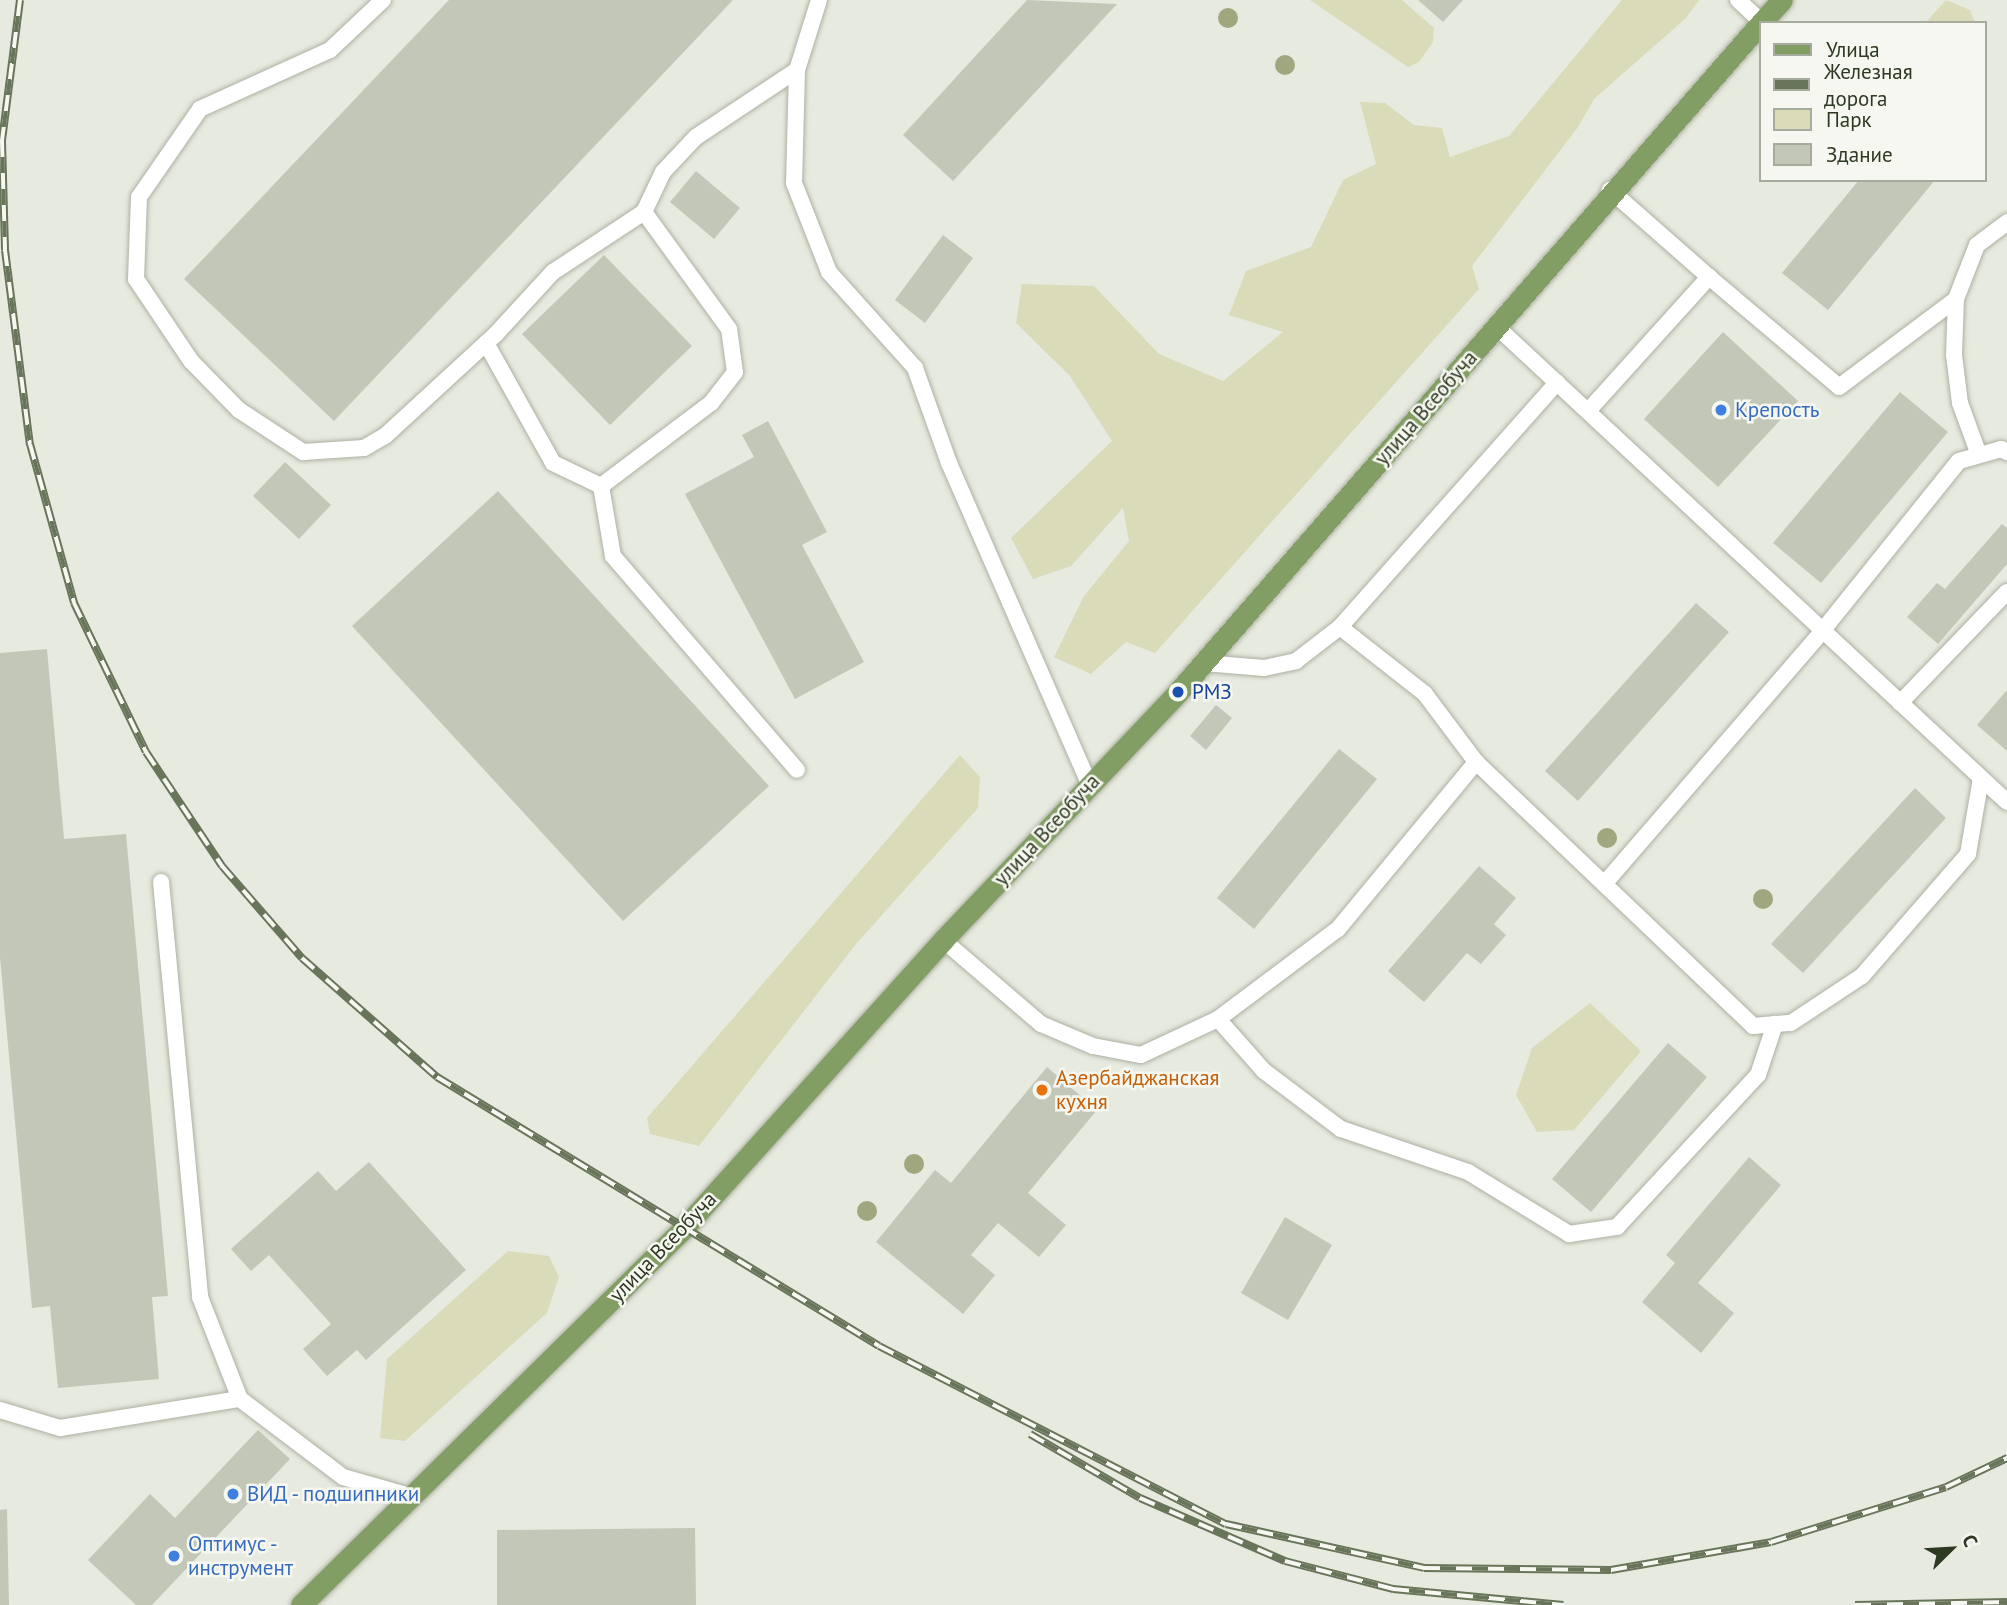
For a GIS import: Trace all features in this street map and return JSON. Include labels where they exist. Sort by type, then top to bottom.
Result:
[{"type":"main road","name":"улица Всеобуча","points":[[1763,21],[1782,0]]},
{"type":"main road","name":"улица Всеобуча","points":[[301,1605],[683,1229],[943,940],[1204,663],[1497,327],[1610,190],[1758,26]]},
{"type":"lane","points":[[383,0],[330,50],[200,109],[139,197],[136,279],[201,371],[239,410],[303,452],[365,448],[385,436],[486,343],[553,272],[644,212],[663,172],[696,137],[797,70]]},
{"type":"lane","points":[[819,0],[797,70],[794,183],[829,272],[915,368],[949,463],[1090,785]]},
{"type":"lane","points":[[1738,0],[1759,21]]},
{"type":"lane","points":[[1610,190],[1839,387],[1956,299]]},
{"type":"lane","points":[[601,486],[711,402],[735,372],[729,328],[644,212]]},
{"type":"lane","points":[[1979,455],[1960,403],[1954,355],[1956,299],[1977,245],[2007,222]]},
{"type":"lane","points":[[1588,411],[1709,277]]},
{"type":"lane","points":[[1497,327],[2007,802]]},
{"type":"lane","points":[[486,343],[553,463],[601,486]]},
{"type":"lane","points":[[1204,663],[1264,668],[1296,661],[1339,627],[1557,383]]},
{"type":"lane","points":[[1605,883],[1823,630],[1959,461],[1979,455],[2007,453]]},
{"type":"lane","points":[[601,486],[613,556],[797,770]]},
{"type":"lane","points":[[1900,703],[2007,592]]},
{"type":"lane","points":[[1339,627],[1425,694],[1476,762],[1753,1026],[1791,1023],[1862,975],[1968,854],[1981,778]]},
{"type":"lane","points":[[943,940],[1041,1024],[1093,1046],[1141,1055],[1219,1019],[1338,929],[1476,762]]},
{"type":"lane","points":[[161,881],[200,1297],[240,1399],[343,1477],[412,1497]]},
{"type":"lane","points":[[1219,1019],[1264,1071],[1341,1129],[1468,1172],[1569,1234],[1617,1227],[1758,1075],[1775,1024]]},
{"type":"lane","points":[[0,1410],[60,1428],[240,1399]]},
{"type":"green space","points":[[1310,0],[1402,0],[1434,28],[1433,42],[1419,62],[1408,67]]},
{"type":"green space","points":[[1622,0],[1699,0],[1685,19],[1594,99],[1578,127],[1472,266],[1479,289],[1155,653],[1126,642],[1091,674],[1054,657],[1084,596],[1129,541],[1123,508],[1071,566],[1033,579],[1011,538],[1112,441],[1070,376],[1016,323],[1022,284],[1094,286],[1159,354],[1223,381],[1283,332],[1229,315],[1246,271],[1311,247],[1343,180],[1376,164],[1360,102],[1385,103],[1414,125],[1442,128],[1450,157],[1509,136]]},
{"type":"green space","points":[[1946,0],[1970,10],[1974,21],[1927,21]]},
{"type":"green space","points":[[960,755],[980,777],[978,808],[856,944],[699,1146],[650,1134],[647,1118]]},
{"type":"green space","points":[[1590,1003],[1641,1051],[1574,1130],[1537,1132],[1516,1095],[1532,1048]]},
{"type":"green space","points":[[508,1251],[549,1256],[559,1277],[547,1313],[405,1441],[380,1438],[387,1359]]},
{"type":"building","points":[[449,0],[733,0],[334,421],[184,279]]},
{"type":"building","points":[[1027,0],[1117,4],[953,181],[903,135]]},
{"type":"building","points":[[1418,0],[1463,0],[1443,22]]},
{"type":"building","points":[[696,171],[740,208],[714,239],[670,202]]},
{"type":"building","points":[[1857,182],[1933,182],[1828,310],[1782,273]]},
{"type":"building","points":[[943,235],[973,258],[925,323],[895,300]]},
{"type":"building","points":[[604,255],[692,346],[610,425],[522,334]]},
{"type":"building","name":"Крепость","points":[[1723,332],[1798,401],[1718,487],[1644,419]]},
{"type":"building","points":[[1900,392],[1948,432],[1821,583],[1773,543]]},
{"type":"building","points":[[768,421],[827,532],[802,545],[864,662],[795,699],[685,494],[754,457],[742,435]]},
{"type":"building","points":[[285,462],[331,505],[299,539],[253,496]]},
{"type":"building","points":[[498,491],[769,786],[623,921],[352,626]]},
{"type":"building","points":[[2002,524],[2007,528],[2007,564],[1938,644],[1907,617],[1937,583],[1945,589]]},
{"type":"building","points":[[1696,603],[1729,632],[1578,801],[1545,771]]},
{"type":"building","points":[[47,649],[64,839],[126,834],[168,1296],[152,1297],[159,1379],[58,1388],[50,1306],[32,1308],[0,957],[0,653]]},
{"type":"building","points":[[2007,690],[2007,751],[1977,725]]},
{"type":"building","points":[[1216,705],[1232,718],[1206,750],[1190,736]]},
{"type":"building","points":[[1339,749],[1377,779],[1254,929],[1217,898]]},
{"type":"building","points":[[1915,788],[1946,818],[1803,973],[1771,944]]},
{"type":"building","points":[[1479,866],[1516,898],[1494,924],[1506,935],[1481,964],[1467,953],[1424,1002],[1388,971]]},
{"type":"building","points":[[1668,1043],[1707,1077],[1591,1212],[1552,1179]]},
{"type":"building","points":[[1047,1067],[1097,1110],[1028,1193],[1066,1225],[1039,1257],[998,1223],[971,1255],[995,1275],[963,1314],[876,1242],[935,1170],[951,1183]]},
{"type":"building","points":[[1749,1157],[1781,1185],[1698,1283],[1734,1313],[1701,1353],[1642,1302],[1675,1263],[1666,1255]]},
{"type":"building","points":[[369,1162],[466,1270],[366,1360],[357,1350],[327,1376],[303,1349],[331,1324],[269,1255],[251,1271],[231,1249],[318,1171],[336,1191]]},
{"type":"building","points":[[1285,1217],[1332,1245],[1288,1320],[1241,1293]]},
{"type":"building","points":[[258,1430],[290,1459],[152,1605],[136,1605],[88,1560],[150,1494],[175,1518]]},
{"type":"building","points":[[7,1509],[9,1605],[0,1605],[0,1510]]},
{"type":"building","points":[[695,1528],[696,1605],[497,1605],[497,1530]]},
{"type":"railway","points":[[20,0],[2,141],[5,250],[30,444],[74,603],[146,752],[222,866],[302,958],[437,1077],[879,1346],[1226,1524],[1424,1568],[1611,1570],[1771,1542],[1946,1487],[2007,1458]]},
{"type":"railway","points":[[1030,1434],[1140,1498],[1285,1561],[1393,1589],[1563,1605]]},
{"type":"railway","points":[[1855,1605],[2007,1602]]},
{"type":"place","name":"Крепость","points":[[1721,410]]},
{"type":"place","name":"РМЗ","points":[[1178,692]]},
{"type":"place","name":"Азербайджанская кухня","points":[[1042,1090]]},
{"type":"place","name":"ВИД - подшипники","points":[[233,1494]]},
{"type":"place","name":"Оптимус - инструмент","points":[[174,1556]]}]
